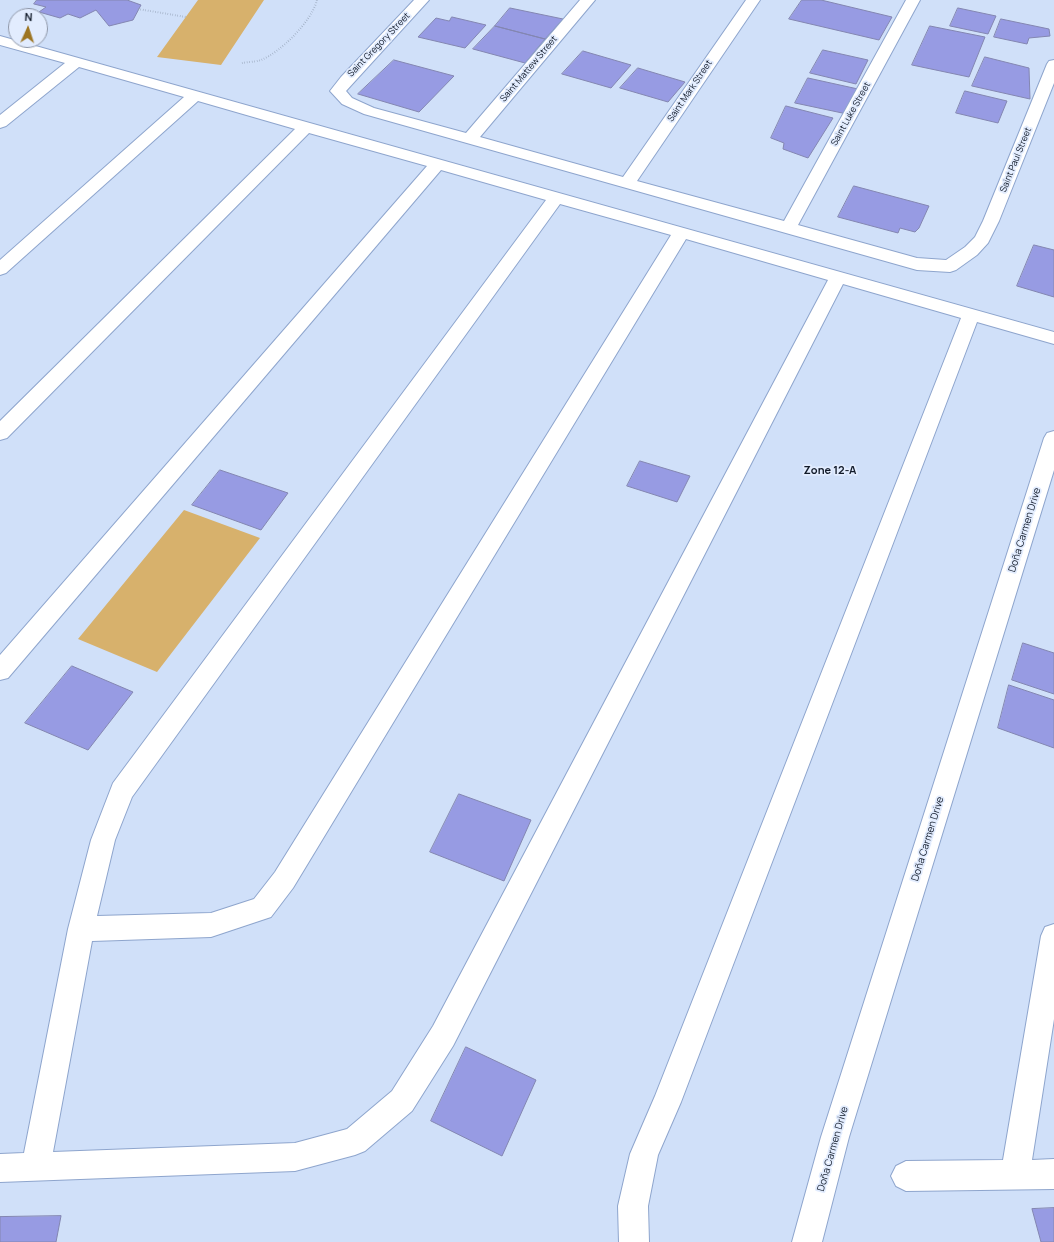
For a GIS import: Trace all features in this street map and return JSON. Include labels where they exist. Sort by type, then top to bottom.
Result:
[{"type":"street","name":"Saint Gregory Street","points":[[338,91],[360,64],[422,0]]},
{"type":"street","name":"Saint Mattew Street","points":[[470,139],[588,0]]},
{"type":"street","name":"Saint Mark Street","points":[[627,183],[753,0]]},
{"type":"street","name":"Saint Luke Street","points":[[789,227],[913,0]]},
{"type":"street","points":[[0,40],[1054,338]]},
{"type":"street","points":[[0,123],[76,62]]},
{"type":"street","name":"Saint Paul Street","points":[[338,91],[347,101],[369,111],[789,227],[917,264],[950,266],[971,251],[982,239],[991,221],[1054,64]]},
{"type":"street","points":[[0,269],[195,95]]},
{"type":"street","points":[[0,434],[306,127]]},
{"type":"street","points":[[0,671],[437,164]]},
{"type":"street","points":[[36,1165],[81,929],[103,840],[122,791],[556,198]]},
{"type":"street","points":[[81,929],[211,925],[262,908],[284,880],[682,233]]},
{"type":"street","points":[[0,1168],[36,1165],[295,1157],[355,1141],[402,1101],[444,1036],[838,277]]},
{"type":"street","points":[[634,1242],[633,1206],[644,1154],[672,1087],[971,315]]},
{"type":"street","name":"Doña Carmen Drive","points":[[807,1242],[835,1136],[1054,438]]},
{"type":"street","points":[[1015,1175],[1054,936]]},
{"type":"street","points":[[906,1176],[1054,1174]]},
{"type":"path","points":[[242,62],[252,62],[262,59],[296,33],[310,20],[317,0]]},
{"type":"path","points":[[138,9],[186,17]]},
{"type":"shaded area","points":[[198,0],[264,0],[221,65],[157,57]]},
{"type":"shaded area","points":[[184,510],[260,538],[157,672],[78,639]]},
{"type":"building","points":[[37,0],[127,0],[141,5],[133,20],[109,26],[96,10],[80,18],[68,14],[60,18],[48,15],[48,8],[34,4]]},
{"type":"building","points":[[802,0],[821,0],[892,17],[879,40],[789,19]]},
{"type":"building","points":[[510,8],[563,19],[545,39],[495,26]]},
{"type":"building","points":[[958,8],[996,16],[988,34],[950,26]]},
{"type":"building","points":[[452,17],[486,25],[465,48],[418,37],[436,18],[449,21]]},
{"type":"building","points":[[1001,19],[1049,29],[1050,36],[1029,38],[1027,44],[994,37]]},
{"type":"building","points":[[495,26],[545,39],[525,63],[473,49]]},
{"type":"building","points":[[930,26],[985,37],[969,77],[912,65]]},
{"type":"building","points":[[823,50],[868,60],[856,84],[810,73]]},
{"type":"building","points":[[583,51],[631,65],[611,88],[562,74]]},
{"type":"building","points":[[985,57],[1029,68],[1030,99],[972,86]]},
{"type":"building","points":[[394,60],[454,76],[419,112],[358,94]]},
{"type":"building","points":[[638,68],[685,82],[668,102],[620,88]]},
{"type":"building","points":[[808,78],[858,89],[847,114],[795,103]]},
{"type":"building","points":[[965,91],[1007,101],[998,123],[956,113]]},
{"type":"building","points":[[786,106],[833,118],[808,158],[783,149],[784,143],[771,138]]},
{"type":"building","points":[[854,186],[929,206],[919,228],[915,232],[900,228],[898,233],[838,217]]},
{"type":"building","points":[[1034,245],[1054,250],[1054,297],[1017,286]]},
{"type":"building","points":[[640,461],[690,476],[677,502],[627,486]]},
{"type":"building","points":[[220,470],[288,493],[261,530],[192,505]]},
{"type":"building","points":[[1023,643],[1054,653],[1054,694],[1012,680]]},
{"type":"building","points":[[72,666],[133,692],[88,750],[25,723]]},
{"type":"building","points":[[1009,685],[1054,700],[1054,748],[998,728]]},
{"type":"building","points":[[459,794],[531,820],[504,881],[430,852]]},
{"type":"building","points":[[466,1047],[536,1080],[502,1156],[431,1121]]},
{"type":"building","points":[[1054,1208],[1054,1242],[1041,1242],[1032,1209]]},
{"type":"building","points":[[61,1216],[56,1242],[0,1242],[0,1217]]},
{"type":"district","name":"Zone 12-A","points":[[830,471]]}]
